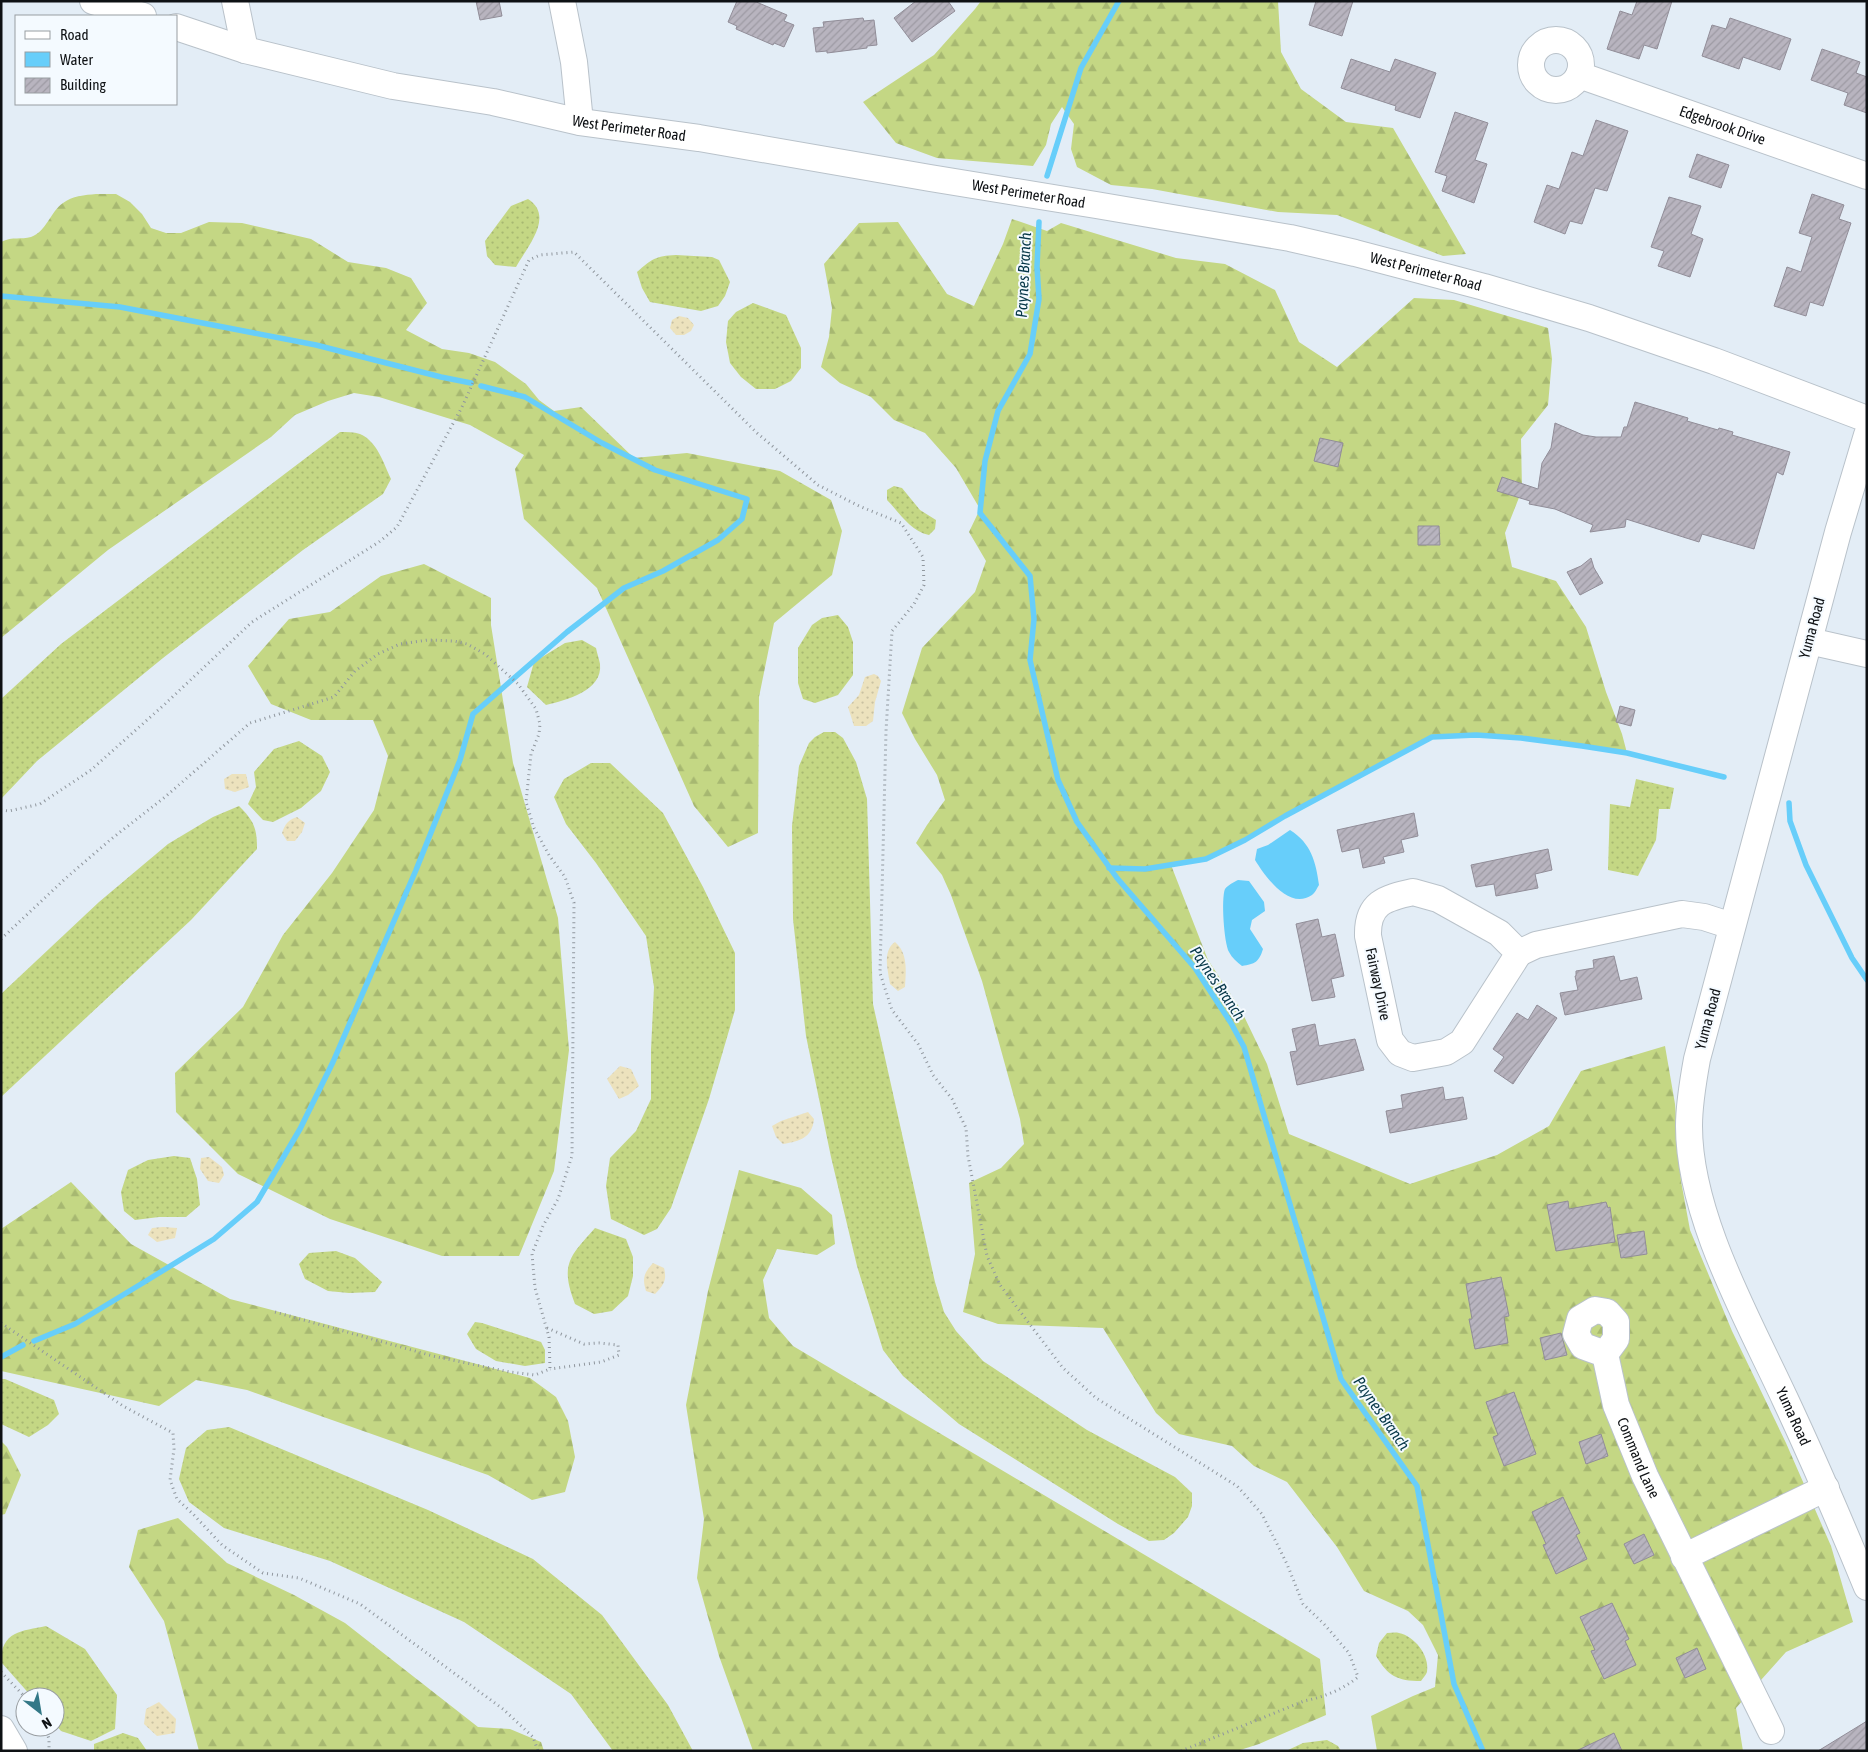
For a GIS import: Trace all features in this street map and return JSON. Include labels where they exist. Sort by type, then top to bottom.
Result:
[{"type":"street","points":[[93,1],[140,15]]},
{"type":"street","points":[[235,1],[245,50]]},
{"type":"street","points":[[562,1],[574,62],[580,122]]},
{"type":"street","name":"West Perimeter Road","points":[[178,28],[245,50],[393,86],[493,102],[580,122],[699,138],[1096,205],[1290,238],[1355,253],[1484,287],[1589,318],[1730,367],[1867,419]]},
{"type":"street","name":"Edgebrook Drive","points":[[1579,75],[1867,176]]},
{"type":"street","name":"Yuma Road","points":[[1867,435],[1838,532],[1697,1059],[1691,1097],[1689,1128],[1697,1185],[1710,1231],[1729,1279],[1826,1488],[1867,1587]]},
{"type":"street","points":[[1809,641],[1867,654]]},
{"type":"street","name":"Fairway Drive","points":[[1413,892],[1438,899],[1499,933],[1520,953],[1462,1042],[1446,1052],[1414,1058],[1400,1053],[1390,1040],[1368,936],[1367,921],[1373,911],[1388,898],[1413,892]]},
{"type":"street","points":[[1520,953],[1536,945],[1682,914],[1704,917],[1732,926]]},
{"type":"street","name":"Command Lane","points":[[1605,1354],[1616,1405],[1645,1476],[1771,1731]]},
{"type":"street","points":[[1684,1557],[1826,1488]]},
{"type":"street","points":[[1,1729],[14,1751]]},
{"type":"path","points":[[1,810],[40,804],[91,770],[252,622],[379,542],[397,527],[462,407],[529,260],[540,255],[574,252],[757,433],[818,485],[859,506],[901,523],[923,557],[924,585],[914,604],[892,631],[886,731],[880,974],[892,1010],[918,1044],[933,1075],[952,1100],[966,1128],[968,1156],[988,1256],[1000,1285],[1063,1368],[1096,1398],[1237,1486],[1262,1514],[1288,1564],[1303,1604],[1324,1624],[1349,1653],[1358,1678],[1346,1687],[1318,1698],[1304,1701],[1181,1751]]},
{"type":"path","points":[[1,939],[110,840],[165,797],[250,724],[334,697],[355,671],[378,654],[400,644],[428,640],[454,641],[468,644],[485,654],[518,684],[536,709],[540,724],[539,734],[531,754],[526,802],[534,828],[549,855],[565,877],[574,903],[572,1156],[558,1199],[532,1254],[535,1288],[549,1337],[550,1368]]},
{"type":"path","points":[[275,1312],[433,1356],[510,1372],[535,1375],[550,1368],[601,1362],[619,1355],[618,1345],[584,1344],[547,1328]]},
{"type":"path","points":[[1,1323],[122,1406],[173,1433],[174,1449],[170,1480],[177,1499],[222,1545],[263,1573],[299,1578],[360,1604],[502,1710],[533,1737],[538,1751]]},
{"type":"path","points":[[1,1672],[15,1687]]},
{"type":"path","points":[[49,1737],[50,1751]]},
{"type":"green space","points":[[981,1],[1278,1],[1281,52],[1301,89],[1346,122],[1393,128],[1466,254],[1443,256],[1337,215],[1278,212],[1152,189],[1111,185],[1077,167],[1071,149],[1074,124],[1062,107],[1051,124],[1046,145],[1033,166],[937,158],[896,143],[863,102],[934,55]]},
{"type":"green space","points":[[96,194],[116,194],[130,202],[142,214],[151,228],[166,233],[181,233],[209,222],[242,223],[311,239],[348,262],[386,268],[411,278],[427,303],[406,330],[442,349],[469,353],[495,362],[526,384],[539,400],[554,411],[581,407],[634,458],[687,453],[780,471],[831,500],[842,531],[832,575],[774,623],[759,697],[758,833],[728,847],[694,806],[597,588],[524,519],[515,469],[524,455],[470,425],[379,397],[354,393],[328,401],[295,415],[271,437],[108,550],[1,638],[1,242],[9,239],[31,237],[41,230],[55,211],[70,199]]},
{"type":"green space","points":[[528,199],[536,206],[539,214],[539,223],[532,241],[516,267],[495,265],[487,256],[485,241],[511,206]]},
{"type":"green space","points":[[1012,219],[1047,231],[1061,223],[1176,258],[1225,264],[1275,290],[1299,342],[1337,367],[1414,298],[1454,300],[1548,328],[1552,359],[1548,405],[1521,439],[1522,490],[1505,533],[1512,567],[1556,581],[1586,627],[1627,753],[1521,738],[1476,735],[1432,737],[1285,816],[1245,840],[1206,859],[1171,865],[1208,960],[1241,1010],[1267,1064],[1289,1134],[1410,1184],[1497,1155],[1549,1126],[1581,1071],[1665,1046],[1675,1104],[1681,1181],[1690,1230],[1732,1331],[1786,1443],[1831,1546],[1853,1622],[1786,1652],[1736,1708],[1743,1751],[1377,1751],[1371,1716],[1435,1687],[1438,1655],[1423,1625],[1408,1611],[1364,1591],[1337,1547],[1287,1482],[1254,1466],[1232,1446],[1179,1434],[1156,1413],[1103,1328],[998,1324],[963,1312],[975,1254],[969,1183],[1001,1168],[1024,1144],[1020,1119],[982,981],[942,875],[916,843],[945,800],[937,775],[902,713],[922,648],[975,592],[986,561],[969,532],[980,509],[956,468],[925,433],[894,420],[871,397],[840,383],[821,367],[829,337],[832,308],[824,264],[859,223],[898,222],[947,294],[974,306],[1003,244]]},
{"type":"green space","points":[[676,255],[712,257],[719,260],[730,282],[725,296],[718,306],[701,311],[650,302],[642,288],[637,272],[654,259]]},
{"type":"green space","points":[[753,303],[786,315],[801,348],[801,368],[791,381],[775,389],[756,389],[741,377],[730,363],[726,342],[728,321],[736,312]]},
{"type":"green space","points":[[340,432],[360,434],[366,437],[375,447],[391,479],[383,494],[303,550],[163,658],[37,761],[1,799],[1,699],[61,644]]},
{"type":"green space","points":[[894,486],[902,488],[920,510],[936,520],[935,529],[929,535],[916,530],[887,500],[887,490]]},
{"type":"green space","points":[[424,564],[491,598],[491,625],[513,763],[558,918],[569,1050],[554,1171],[519,1256],[442,1256],[330,1219],[238,1174],[176,1112],[175,1073],[243,1007],[283,935],[332,873],[374,810],[388,756],[373,720],[311,720],[271,704],[248,666],[289,619],[330,612],[381,576]]},
{"type":"green space","points":[[838,615],[848,627],[853,642],[853,675],[838,695],[815,703],[803,699],[798,683],[798,648],[812,625],[822,618]]},
{"type":"green space","points":[[582,640],[596,648],[600,664],[596,681],[582,693],[546,705],[527,687],[534,662],[565,643]]},
{"type":"green space","points":[[824,732],[835,732],[843,738],[856,762],[867,799],[873,1004],[935,1282],[944,1312],[956,1331],[983,1361],[1087,1430],[1175,1477],[1192,1493],[1192,1506],[1188,1517],[1174,1533],[1164,1540],[1149,1541],[1118,1524],[959,1424],[903,1376],[883,1350],[857,1266],[831,1157],[806,1036],[793,919],[792,826],[799,766],[809,743]]},
{"type":"green space","points":[[299,741],[322,756],[330,772],[321,791],[301,808],[273,822],[263,820],[248,804],[256,787],[254,772],[274,749]]},
{"type":"green space","points":[[591,763],[610,763],[663,813],[703,887],[735,953],[735,1010],[709,1099],[671,1208],[657,1229],[644,1235],[611,1219],[606,1186],[610,1158],[636,1131],[651,1099],[654,987],[646,936],[596,863],[566,824],[554,797],[564,779]]},
{"type":"green space","points":[[1636,779],[1674,788],[1670,809],[1659,809],[1656,840],[1638,876],[1608,870],[1610,804],[1630,807]]},
{"type":"green space","points":[[239,806],[254,825],[257,849],[191,920],[1,1097],[1,994],[99,902],[168,844],[213,817]]},
{"type":"green space","points":[[174,1156],[190,1158],[197,1179],[200,1205],[186,1217],[159,1217],[135,1220],[124,1211],[121,1192],[128,1170],[148,1160]]},
{"type":"green space","points":[[739,1170],[801,1188],[832,1215],[835,1244],[817,1255],[777,1249],[763,1280],[769,1318],[793,1346],[1320,1659],[1326,1715],[1259,1744],[1237,1751],[753,1751],[719,1656],[697,1578],[704,1519],[686,1405],[708,1291]]},
{"type":"green space","points":[[71,1182],[131,1244],[230,1299],[530,1378],[556,1397],[568,1421],[575,1457],[565,1492],[532,1500],[488,1475],[247,1390],[196,1380],[159,1406],[1,1371],[1,1229]]},
{"type":"green space","points":[[595,1228],[626,1239],[633,1257],[633,1276],[628,1296],[612,1311],[594,1314],[575,1304],[570,1291],[568,1270],[573,1255]]},
{"type":"green space","points":[[336,1251],[355,1258],[382,1282],[375,1292],[349,1293],[328,1291],[305,1279],[299,1264],[309,1253]]},
{"type":"green space","points":[[475,1322],[541,1342],[545,1350],[545,1363],[525,1366],[496,1361],[476,1349],[467,1334]]},
{"type":"green space","points":[[1,1379],[54,1400],[59,1414],[48,1425],[29,1437],[1,1424]]},
{"type":"green space","points":[[229,1427],[428,1510],[533,1559],[602,1615],[668,1705],[693,1751],[613,1751],[571,1694],[464,1622],[330,1561],[224,1528],[189,1502],[179,1479],[186,1448],[207,1430]]},
{"type":"green space","points":[[1,1441],[7,1447],[21,1475],[5,1514],[1,1515]]},
{"type":"green space","points":[[178,1518],[227,1563],[294,1595],[345,1623],[478,1727],[510,1729],[541,1742],[544,1751],[199,1751],[164,1621],[129,1567],[138,1530]]},
{"type":"green space","points":[[46,1626],[85,1649],[117,1695],[115,1729],[91,1741],[65,1732],[65,1687],[23,1687],[1,1662],[5,1644],[9,1638],[21,1631]]},
{"type":"green space","points":[[1387,1633],[1405,1635],[1420,1647],[1427,1666],[1427,1672],[1421,1681],[1406,1680],[1394,1676],[1380,1663],[1376,1656],[1379,1643]]},
{"type":"green space","points":[[123,1733],[138,1738],[147,1751],[94,1751],[94,1744]]},
{"type":"green space","points":[[1327,1740],[1338,1746],[1341,1751],[1286,1751],[1303,1743]]},
{"type":"sand","points":[[679,316],[688,318],[694,325],[691,331],[684,335],[676,335],[670,328],[672,320]]},
{"type":"sand","points":[[874,674],[881,681],[875,702],[873,721],[866,726],[854,726],[848,707],[859,695],[865,677]]},
{"type":"sand","points":[[232,774],[246,774],[249,787],[235,792],[225,789],[224,779]]},
{"type":"sand","points":[[297,817],[305,823],[302,832],[295,841],[287,841],[282,833],[283,830],[289,821]]},
{"type":"sand","points":[[895,942],[902,951],[906,969],[905,987],[898,991],[890,984],[887,967],[888,950]]},
{"type":"sand","points":[[620,1066],[631,1069],[639,1086],[628,1095],[619,1099],[607,1079]]},
{"type":"sand","points":[[808,1112],[814,1119],[808,1134],[795,1142],[783,1144],[776,1137],[772,1126]]},
{"type":"sand","points":[[209,1157],[222,1167],[224,1175],[219,1183],[208,1181],[200,1169],[201,1158]]},
{"type":"sand","points":[[152,1228],[177,1228],[175,1238],[157,1242],[148,1235]]},
{"type":"sand","points":[[653,1263],[664,1268],[665,1276],[663,1285],[655,1294],[646,1291],[644,1283],[646,1273]]},
{"type":"sand","points":[[159,1702],[176,1719],[175,1733],[157,1736],[144,1724],[146,1709]]},
{"type":"water","points":[[1290,830],[1308,847],[1318,877],[1319,885],[1315,892],[1303,899],[1295,899],[1286,895],[1271,882],[1255,860],[1257,849],[1268,845]]},
{"type":"water","points":[[1238,880],[1249,881],[1264,902],[1265,911],[1252,920],[1250,929],[1263,949],[1256,962],[1242,966],[1233,958],[1227,947],[1223,901],[1225,889]]},
{"type":"building","points":[[476,1],[499,1],[502,16],[480,20]]},
{"type":"building","points":[[737,1],[754,1],[787,15],[784,21],[794,25],[784,47],[774,43],[773,45],[736,29],[737,26],[728,22]]},
{"type":"building","points":[[916,1],[948,1],[955,11],[912,42],[894,18]]},
{"type":"building","points":[[1316,1],[1353,1],[1342,36],[1309,25]]},
{"type":"building","points":[[1637,1],[1672,1],[1657,49],[1644,45],[1639,59],[1607,49],[1620,11],[1632,15]]},
{"type":"building","points":[[863,18],[864,21],[874,20],[877,45],[827,53],[827,51],[816,52],[813,28],[824,27],[823,22]]},
{"type":"building","points":[[1730,18],[1791,39],[1780,70],[1743,57],[1739,69],[1702,56],[1712,25],[1726,29]]},
{"type":"building","points":[[1822,49],[1860,62],[1856,73],[1867,77],[1867,113],[1844,105],[1848,93],[1811,80]]},
{"type":"building","points":[[1351,59],[1390,72],[1395,59],[1436,73],[1420,118],[1395,110],[1396,106],[1341,88]]},
{"type":"building","points":[[1455,112],[1488,123],[1475,160],[1487,164],[1474,203],[1442,191],[1447,176],[1435,172]]},
{"type":"building","points":[[1596,120],[1628,131],[1607,191],[1595,188],[1582,224],[1570,221],[1565,234],[1534,222],[1547,185],[1559,189],[1572,152],[1583,156]]},
{"type":"building","points":[[1697,154],[1729,165],[1721,188],[1689,177]]},
{"type":"building","points":[[1812,194],[1844,205],[1839,219],[1851,223],[1823,306],[1810,302],[1806,316],[1774,306],[1787,267],[1801,272],[1812,237],[1799,233]]},
{"type":"building","points":[[1669,197],[1701,206],[1691,234],[1703,239],[1690,277],[1658,266],[1664,251],[1651,247]]},
{"type":"building","points":[[1635,402],[1688,418],[1687,421],[1718,430],[1719,428],[1733,432],[1732,435],[1790,452],[1783,475],[1777,472],[1754,549],[1702,534],[1699,542],[1626,519],[1625,527],[1590,532],[1593,525],[1555,509],[1529,504],[1530,501],[1497,491],[1502,477],[1538,489],[1542,463],[1551,448],[1555,423],[1583,435],[1621,437],[1624,427],[1627,427]]},
{"type":"building","points":[[1320,438],[1343,443],[1338,467],[1314,461]]},
{"type":"building","points":[[1418,526],[1439,526],[1440,545],[1418,545]]},
{"type":"building","points":[[1591,558],[1594,568],[1603,583],[1580,595],[1567,572],[1581,566]]},
{"type":"building","points":[[1620,706],[1635,710],[1631,726],[1616,722]]},
{"type":"building","points":[[1414,813],[1418,836],[1401,840],[1404,852],[1383,857],[1385,863],[1363,868],[1359,848],[1342,852],[1337,830]]},
{"type":"building","points":[[1548,849],[1552,870],[1535,874],[1538,888],[1496,896],[1494,884],[1476,887],[1471,865]]},
{"type":"building","points":[[1318,919],[1322,937],[1335,934],[1344,976],[1331,979],[1335,997],[1312,1001],[1296,924]]},
{"type":"building","points":[[1614,956],[1620,981],[1637,977],[1642,999],[1565,1015],[1560,993],[1578,990],[1575,976],[1576,971],[1594,968],[1593,960]]},
{"type":"building","points":[[1537,1005],[1557,1018],[1513,1084],[1494,1071],[1504,1057],[1493,1049],[1517,1013],[1528,1020]]},
{"type":"building","points":[[1315,1024],[1319,1046],[1355,1039],[1364,1070],[1297,1085],[1290,1052],[1297,1051],[1292,1029]]},
{"type":"building","points":[[1443,1087],[1445,1100],[1463,1097],[1467,1119],[1390,1133],[1386,1111],[1403,1108],[1401,1095]]},
{"type":"building","points":[[1568,1201],[1569,1209],[1606,1202],[1608,1208],[1610,1207],[1615,1242],[1556,1251],[1547,1205]]},
{"type":"building","points":[[1644,1231],[1647,1254],[1621,1258],[1617,1235]]},
{"type":"building","points":[[1501,1277],[1509,1316],[1504,1317],[1508,1343],[1475,1349],[1469,1319],[1472,1319],[1466,1284]]},
{"type":"building","points":[[1561,1333],[1567,1355],[1545,1360],[1540,1338]]},
{"type":"building","points":[[1514,1392],[1536,1454],[1504,1466],[1493,1437],[1498,1435],[1486,1402]]},
{"type":"building","points":[[1601,1434],[1608,1456],[1586,1464],[1579,1442]]},
{"type":"building","points":[[1563,1497],[1580,1533],[1576,1535],[1587,1559],[1556,1574],[1543,1545],[1546,1544],[1532,1512]]},
{"type":"building","points":[[1644,1534],[1654,1555],[1634,1564],[1624,1544]]},
{"type":"building","points":[[1612,1603],[1629,1639],[1625,1641],[1636,1665],[1604,1679],[1591,1651],[1595,1650],[1580,1617]]},
{"type":"building","points":[[1697,1648],[1706,1669],[1685,1678],[1676,1658]]},
{"type":"building","points":[[1867,1721],[1867,1751],[1818,1751]]},
{"type":"building","points":[[1614,1733],[1622,1751],[1576,1751]]},
{"type":"waterway","name":"Paynes Branch","points":[[1047,176],[1081,68],[1119,1]]},
{"type":"waterway","name":"Paynes Branch","points":[[1039,222],[1037,267],[1039,299],[1030,354],[998,411],[985,461],[980,513],[1030,576],[1034,619],[1030,660],[1058,780],[1077,822],[1117,878],[1195,968],[1231,1023],[1244,1047],[1341,1379],[1417,1486],[1454,1684],[1483,1751]]},
{"type":"waterway","points":[[1,296],[120,307],[316,345],[471,383]]},
{"type":"waterway","points":[[34,1341],[75,1324],[214,1239],[257,1202],[300,1129],[333,1062],[416,870],[460,760],[473,714],[567,632],[624,588],[663,571],[718,540],[742,519],[747,499],[655,470],[602,443],[525,397],[481,386]]},
{"type":"waterway","points":[[1109,868],[1145,869],[1206,859],[1245,840],[1285,816],[1432,737],[1476,735],[1521,738],[1582,746],[1627,753],[1724,777]]},
{"type":"waterway","points":[[1789,803],[1790,821],[1806,865],[1852,958],[1867,980]]},
{"type":"waterway","points":[[1,1357],[23,1345]]}]
